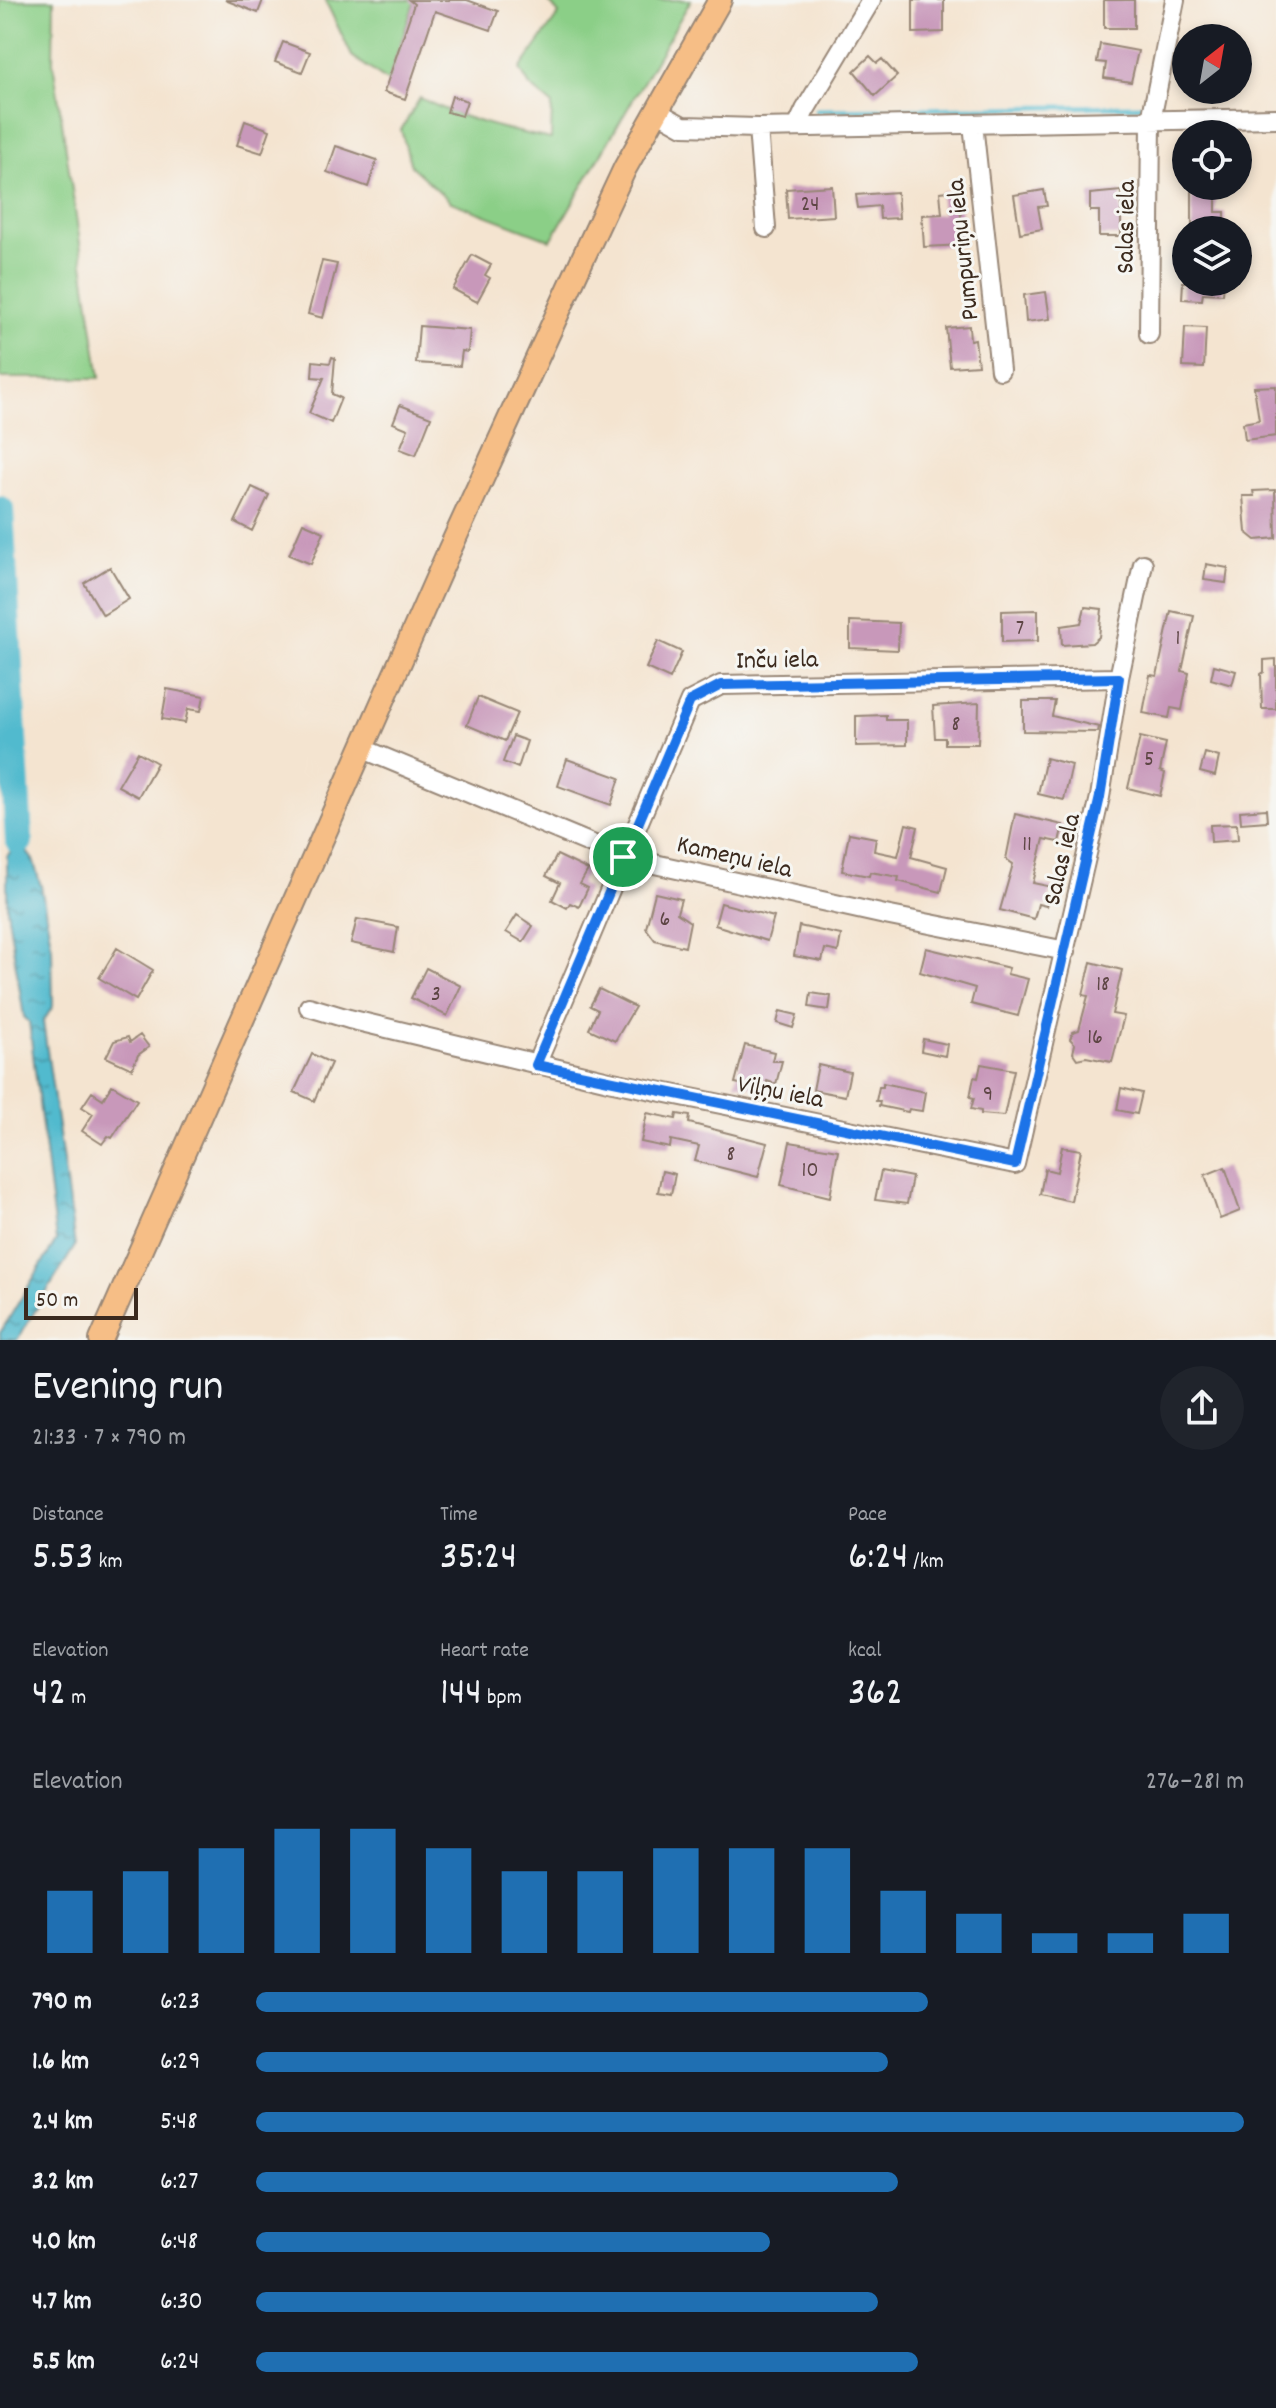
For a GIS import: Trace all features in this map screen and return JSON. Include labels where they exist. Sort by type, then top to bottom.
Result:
[{"type":"main road","points":[[101,1340],[361,748],[583,258],[625,168],[720,0]]},
{"type":"street","points":[[797,127],[871,0]]},
{"type":"street","name":"Salas iela","points":[[1149,334],[1151,120],[1175,0]]},
{"type":"street","points":[[656,111],[683,126],[758,128],[1276,118]]},
{"type":"street","name":"Pumpuriņu iela","points":[[973,124],[1000,370]]},
{"type":"street","points":[[758,128],[766,228]]},
{"type":"street","name":"Salas iela","points":[[1015,1164],[1100,797],[1119,678],[1143,564]]},
{"type":"street","name":"Inču iela","points":[[536,1065],[690,701],[721,685],[1119,678]]},
{"type":"street","name":"Kameņu iela","points":[[361,748],[623,857],[1066,951]]},
{"type":"street","name":"Viļņu iela","points":[[309,1007],[536,1065],[1015,1164]]},
{"type":"green space","points":[[0,0],[54,0],[53,62],[100,378],[0,378]]},
{"type":"green space","points":[[325,0],[415,0],[388,82],[352,56]]},
{"type":"green space","points":[[547,0],[691,0],[551,240],[451,202],[411,166],[401,130],[420,98],[484,123],[551,139],[552,104],[530,86],[520,69],[559,14]]},
{"type":"water","points":[[19,841],[33,860],[52,948],[53,1006],[43,1022],[75,1246],[17,1340],[0,1340],[0,1333],[56,1241],[29,1022],[24,1017],[7,909],[7,856]]},
{"type":"building","points":[[225,0],[263,0],[258,13]]},
{"type":"building","points":[[409,0],[467,0],[498,11],[491,30],[435,11],[405,99],[384,92],[414,4]]},
{"type":"building","points":[[913,0],[944,0],[944,32],[913,33]]},
{"type":"building","points":[[1104,0],[1134,0],[1134,28],[1104,28]]},
{"type":"building","points":[[283,42],[310,52],[302,72],[275,62]]},
{"type":"building","points":[[1100,44],[1138,51],[1131,82],[1104,78],[1106,63],[1097,62]]},
{"type":"building","points":[[870,56],[877,63],[882,59],[897,76],[875,96],[854,71]]},
{"type":"building","points":[[452,96],[467,101],[462,116],[447,112]]},
{"type":"building","points":[[245,121],[270,130],[262,153],[237,145]]},
{"type":"building","points":[[336,146],[377,160],[368,187],[327,172]]},
{"type":"building","points":[[832,186],[834,216],[788,219],[786,189]]},
{"type":"building","points":[[959,190],[963,245],[924,247],[922,215],[942,214],[940,192]]},
{"type":"building","points":[[1044,190],[1047,206],[1038,207],[1042,229],[1020,233],[1014,195]]},
{"type":"building","points":[[1121,191],[1121,236],[1099,236],[1099,211],[1090,211],[1090,194]]},
{"type":"building","points":[[897,192],[899,218],[880,219],[879,206],[858,208],[856,195]]},
{"type":"building","points":[[1192,200],[1216,200],[1216,212],[1225,212],[1225,216],[1192,216]]},
{"type":"building","points":[[472,255],[491,265],[485,275],[490,278],[477,302],[453,289]]},
{"type":"building","points":[[322,261],[337,264],[323,318],[308,314]]},
{"type":"building","points":[[1046,292],[1050,319],[1026,322],[1024,295]]},
{"type":"building","points":[[1182,296],[1203,296],[1202,300],[1182,299]]},
{"type":"building","points":[[419,326],[470,330],[468,352],[462,351],[460,366],[416,363]]},
{"type":"building","points":[[969,326],[970,340],[975,339],[978,365],[950,367],[946,328]]},
{"type":"building","points":[[1185,327],[1206,328],[1204,368],[1183,367]]},
{"type":"building","points":[[332,357],[335,358],[332,394],[341,398],[331,423],[309,413],[324,378],[312,377],[313,361],[330,363]]},
{"type":"building","points":[[1276,386],[1276,436],[1245,440],[1243,423],[1259,420],[1254,387]]},
{"type":"building","points":[[400,405],[431,417],[416,455],[400,449],[408,429],[393,423]]},
{"type":"building","points":[[252,487],[269,495],[252,531],[235,522]]},
{"type":"building","points":[[1275,490],[1276,538],[1256,540],[1246,532],[1243,496],[1254,496],[1253,491]]},
{"type":"building","points":[[303,523],[324,532],[311,564],[289,555]]},
{"type":"building","points":[[1206,564],[1228,568],[1226,583],[1204,580]]},
{"type":"building","points":[[110,567],[129,599],[103,615],[84,583]]},
{"type":"building","points":[[1085,607],[1102,609],[1099,637],[1092,643],[1062,645],[1061,626],[1081,623]]},
{"type":"building","points":[[1038,610],[1038,641],[1002,642],[1002,611]]},
{"type":"building","points":[[1171,611],[1194,616],[1182,671],[1189,673],[1182,710],[1171,708],[1169,718],[1143,713],[1150,675],[1157,676]]},
{"type":"building","points":[[850,621],[899,623],[898,650],[850,648]]},
{"type":"building","points":[[658,641],[682,652],[670,679],[646,668]]},
{"type":"building","points":[[1276,659],[1276,709],[1262,709],[1261,674],[1264,672],[1264,660]]},
{"type":"building","points":[[1214,665],[1236,671],[1232,685],[1211,679]]},
{"type":"building","points":[[167,689],[204,696],[201,711],[188,709],[185,723],[162,719]]},
{"type":"building","points":[[478,697],[517,713],[505,741],[467,725]]},
{"type":"building","points":[[1023,701],[1055,701],[1052,716],[1099,727],[1098,732],[1023,731]]},
{"type":"building","points":[[979,703],[978,744],[945,744],[945,738],[935,738],[933,706]]},
{"type":"building","points":[[886,715],[886,720],[907,720],[907,745],[856,746],[856,716]]},
{"type":"building","points":[[513,736],[527,741],[518,768],[503,762]]},
{"type":"building","points":[[1140,737],[1166,743],[1160,771],[1165,773],[1160,796],[1128,788]]},
{"type":"building","points":[[138,752],[157,763],[138,797],[118,786]]},
{"type":"building","points":[[1205,753],[1219,757],[1215,776],[1200,772]]},
{"type":"building","points":[[1046,758],[1072,765],[1064,800],[1038,794]]},
{"type":"building","points":[[567,759],[620,778],[611,805],[558,786]]},
{"type":"building","points":[[1266,809],[1267,821],[1241,823],[1240,811]]},
{"type":"building","points":[[1015,814],[1063,825],[1059,842],[1044,839],[1033,883],[1052,887],[1046,906],[1038,904],[1034,919],[1000,910],[1013,864],[1006,859]]},
{"type":"building","points":[[906,824],[918,827],[911,857],[947,867],[941,892],[898,881],[899,877],[842,871],[849,833],[876,838],[874,851],[898,856]]},
{"type":"building","points":[[1237,824],[1238,840],[1211,842],[1210,825]]},
{"type":"building","points":[[557,855],[588,870],[580,884],[588,888],[579,907],[570,903],[567,908],[552,900],[560,883],[546,876]]},
{"type":"building","points":[[655,893],[681,899],[677,913],[690,922],[685,947],[655,940],[646,928]]},
{"type":"building","points":[[721,903],[774,917],[767,941],[715,925]]},
{"type":"building","points":[[517,915],[533,926],[523,942],[506,932]]},
{"type":"building","points":[[357,919],[398,927],[394,952],[351,943]]},
{"type":"building","points":[[799,926],[841,935],[838,952],[825,949],[822,961],[794,956]]},
{"type":"building","points":[[117,948],[153,970],[136,1000],[99,978]]},
{"type":"building","points":[[926,948],[1009,968],[1007,974],[1028,979],[1018,1016],[971,1004],[975,988],[920,972]]},
{"type":"building","points":[[1091,962],[1122,970],[1112,1014],[1124,1016],[1112,1062],[1086,1057],[1077,1059],[1073,1053],[1075,1044],[1070,1039],[1073,1032],[1079,1030],[1088,996],[1083,995]]},
{"type":"building","points":[[426,968],[461,986],[447,1016],[411,998]]},
{"type":"building","points":[[599,989],[635,1007],[615,1041],[589,1029],[598,1010],[590,1006]]},
{"type":"building","points":[[811,993],[831,996],[829,1010],[809,1007]]},
{"type":"building","points":[[780,1011],[797,1015],[793,1028],[777,1023]]},
{"type":"building","points":[[140,1035],[149,1047],[138,1055],[132,1069],[106,1057],[114,1041],[128,1037],[130,1042]]},
{"type":"building","points":[[923,1039],[947,1044],[945,1056],[921,1051]]},
{"type":"building","points":[[745,1045],[774,1052],[772,1061],[782,1061],[776,1084],[767,1081],[764,1089],[735,1083]]},
{"type":"building","points":[[312,1054],[331,1063],[314,1101],[294,1092]]},
{"type":"building","points":[[981,1064],[1014,1070],[1004,1116],[981,1114],[981,1111],[971,1109],[974,1077],[978,1078]]},
{"type":"building","points":[[818,1065],[850,1072],[845,1096],[813,1090]]},
{"type":"building","points":[[883,1083],[925,1092],[922,1111],[909,1109],[908,1112],[879,1106],[880,1101],[876,1101]]},
{"type":"building","points":[[112,1085],[137,1100],[112,1138],[108,1136],[102,1144],[82,1131],[93,1114],[82,1107],[92,1092],[103,1099]]},
{"type":"building","points":[[1121,1088],[1142,1093],[1137,1114],[1117,1110]]},
{"type":"building","points":[[647,1113],[676,1119],[677,1114],[690,1116],[689,1123],[767,1143],[758,1177],[695,1161],[699,1146],[671,1140],[670,1148],[641,1142]]},
{"type":"building","points":[[790,1142],[838,1150],[830,1197],[781,1185]]},
{"type":"building","points":[[1062,1147],[1081,1150],[1071,1201],[1040,1194],[1045,1169],[1057,1172]]},
{"type":"building","points":[[1225,1167],[1240,1211],[1220,1219],[1205,1175]]},
{"type":"building","points":[[662,1171],[675,1174],[671,1194],[658,1192]]},
{"type":"building","points":[[881,1171],[912,1177],[907,1204],[875,1200]]},
{"type":"waterway","points":[[816,110],[1141,106]]},
{"type":"waterway","points":[[0,510],[19,841]]},
{"type":"route","points":[[1119,678],[1100,797],[1015,1164],[536,1065],[623,857],[690,701],[721,685],[1119,678]]}]
